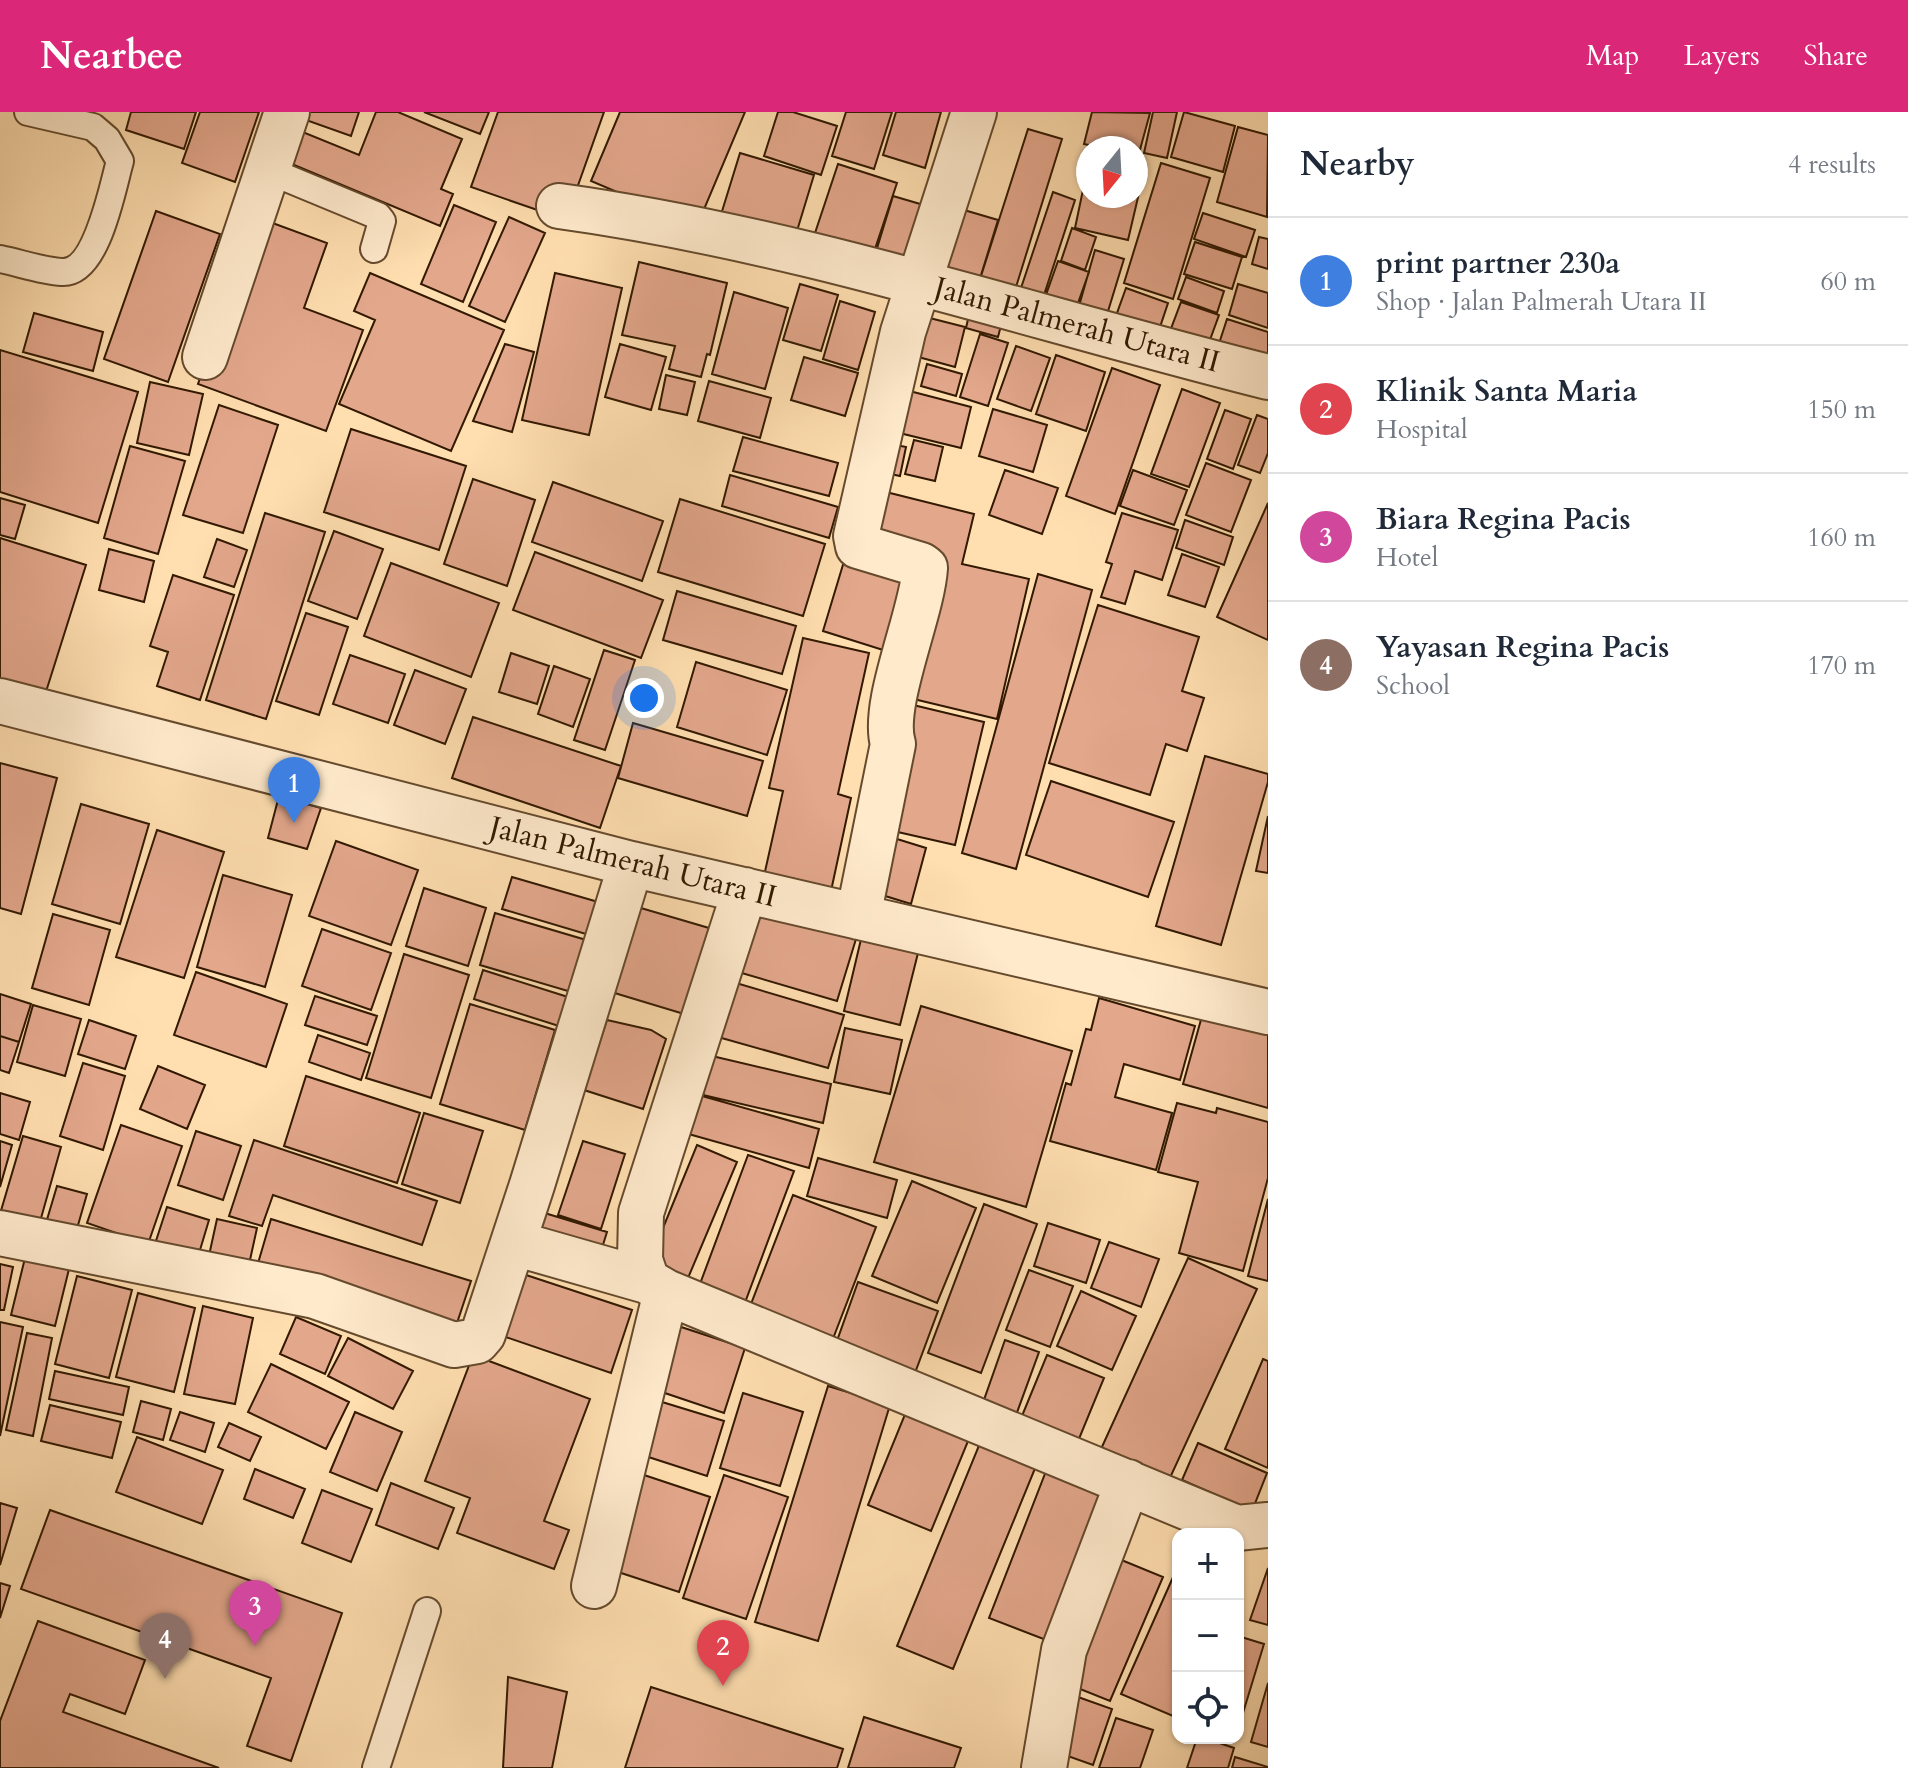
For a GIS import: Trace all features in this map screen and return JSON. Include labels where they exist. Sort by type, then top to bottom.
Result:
[{"type":"street","points":[[205,357],[287,112]]},
{"type":"street","name":"Jalan Palmerah Utara II","points":[[974,112],[919,282],[1268,377]]},
{"type":"street","points":[[559,206],[661,223],[919,282],[903,332],[856,536],[858,546],[925,568],[896,695],[891,735],[893,744],[858,917]]},
{"type":"street","name":"Jalan Palmerah Utara II","points":[[0,701],[631,864],[1268,1012]]},
{"type":"street","points":[[0,1233],[315,1296],[454,1345],[477,1341],[483,1334],[514,1243],[631,864]]},
{"type":"street","points":[[594,1586],[656,1286],[640,1260],[641,1213],[745,890]]},
{"type":"street","points":[[514,1243],[656,1286],[1237,1528],[1268,1525]]},
{"type":"street","points":[[1044,1768],[1064,1650],[1128,1482]]},
{"type":"lane","points":[[0,259],[65,273],[82,265],[93,248],[120,161],[107,139],[93,127],[28,112]]},
{"type":"lane","points":[[267,170],[378,216],[382,221],[374,249]]},
{"type":"lane","points":[[376,1768],[427,1611]]},
{"type":"building","points":[[131,112],[196,112],[184,149],[126,130]]},
{"type":"building","points":[[200,112],[259,112],[235,182],[182,163]]},
{"type":"building","points":[[290,112],[359,112],[351,136]]},
{"type":"building","points":[[376,112],[398,112],[462,139],[441,189],[453,194],[440,226],[275,157],[288,126],[359,155]]},
{"type":"building","points":[[424,112],[489,112],[480,134]]},
{"type":"building","points":[[498,112],[604,112],[576,191],[556,184],[546,213],[471,187]]},
{"type":"building","points":[[620,112],[745,112],[697,226],[591,181]]},
{"type":"building","points":[[778,112],[793,112],[837,126],[821,175],[764,156]]},
{"type":"building","points":[[846,112],[892,112],[874,169],[832,156]]},
{"type":"building","points":[[896,112],[941,112],[925,168],[883,155]]},
{"type":"building","points":[[1092,112],[1150,113],[1144,136],[1086,136]]},
{"type":"building","points":[[1153,112],[1177,112],[1167,158],[1148,154]]},
{"type":"building","points":[[1184,112],[1235,126],[1223,172],[1171,157]]},
{"type":"building","points":[[1238,127],[1268,135],[1267,217],[1217,202]]},
{"type":"building","points":[[1028,129],[1062,139],[1016,287],[981,276]]},
{"type":"building","points":[[740,153],[814,175],[793,244],[719,221]]},
{"type":"building","points":[[1161,163],[1210,178],[1173,299],[1124,283]]},
{"type":"building","points":[[838,164],[897,183],[872,258],[813,239]]},
{"type":"building","points":[[1053,192],[1075,200],[1043,298],[1020,291]]},
{"type":"building","points":[[893,196],[927,206],[907,268],[874,258]]},
{"type":"building","points":[[454,205],[496,222],[463,302],[421,284]]},
{"type":"building","points":[[947,205],[998,220],[978,285],[928,270]]},
{"type":"building","points":[[1079,208],[1136,208],[1128,240],[1075,228]]},
{"type":"building","points":[[156,211],[220,234],[168,382],[104,359]]},
{"type":"building","points":[[1203,213],[1255,230],[1246,257],[1194,239]]},
{"type":"building","points":[[509,217],[545,233],[505,322],[469,306]]},
{"type":"building","points":[[259,218],[327,243],[304,308],[363,330],[326,431],[198,384]]},
{"type":"building","points":[[1072,228],[1096,237],[1085,270],[1061,261]]},
{"type":"building","points":[[1259,237],[1268,239],[1268,269],[1252,264]]},
{"type":"building","points":[[1195,242],[1242,257],[1232,289],[1184,274]]},
{"type":"building","points":[[1095,250],[1124,259],[1105,321],[1077,313]]},
{"type":"building","points":[[1058,261],[1089,272],[1072,320],[1041,309]]},
{"type":"building","points":[[639,262],[727,283],[710,355],[707,354],[701,377],[669,369],[675,346],[622,335]]},
{"type":"building","points":[[370,273],[504,330],[451,451],[339,404],[375,320],[354,311]]},
{"type":"building","points":[[555,273],[622,288],[589,435],[522,420]]},
{"type":"building","points":[[1186,277],[1224,291],[1217,313],[1178,299]]},
{"type":"building","points":[[800,284],[838,295],[821,351],[783,340]]},
{"type":"building","points":[[1238,284],[1268,293],[1268,328],[1229,315]]},
{"type":"building","points":[[1126,288],[1168,303],[1155,342],[1112,327]]},
{"type":"building","points":[[734,292],[788,308],[765,389],[712,374]]},
{"type":"building","points":[[840,301],[875,312],[858,370],[823,359]]},
{"type":"building","points":[[972,302],[1005,310],[998,337],[966,328]]},
{"type":"building","points":[[1181,302],[1219,315],[1207,348],[1169,334]]},
{"type":"building","points":[[34,313],[103,332],[93,371],[23,352]]},
{"type":"building","points":[[910,313],[965,327],[955,367],[900,352]]},
{"type":"building","points":[[1227,319],[1268,332],[1268,372],[1215,356]]},
{"type":"building","points":[[980,334],[1008,343],[988,406],[960,397]]},
{"type":"building","points":[[505,344],[534,352],[512,432],[473,421]]},
{"type":"building","points":[[620,344],[666,357],[651,410],[605,397]]},
{"type":"building","points":[[1016,346],[1050,358],[1031,411],[997,399]]},
{"type":"building","points":[[0,350],[138,392],[98,523],[0,492]]},
{"type":"building","points":[[1056,355],[1105,372],[1086,431],[1036,414]]},
{"type":"building","points":[[804,357],[858,373],[845,416],[791,400]]},
{"type":"building","points":[[927,364],[962,374],[956,396],[921,386]]},
{"type":"building","points":[[1112,368],[1160,385],[1115,514],[1066,496]]},
{"type":"building","points":[[666,375],[695,382],[687,415],[659,409]]},
{"type":"building","points":[[709,381],[771,398],[760,438],[698,421]]},
{"type":"building","points":[[150,382],[203,394],[189,455],[137,443]]},
{"type":"building","points":[[898,388],[971,407],[961,448],[887,430]]},
{"type":"building","points":[[1182,389],[1220,403],[1189,487],[1151,474]]},
{"type":"building","points":[[219,405],[278,425],[243,533],[183,515]]},
{"type":"building","points":[[993,409],[1047,425],[1033,472],[979,456]]},
{"type":"building","points":[[1225,410],[1251,419],[1233,469],[1207,459]]},
{"type":"building","points":[[1257,415],[1268,419],[1268,453],[1260,473],[1238,465]]},
{"type":"building","points":[[351,429],[466,466],[439,550],[324,512]]},
{"type":"building","points":[[743,437],[838,463],[829,496],[733,471]]},
{"type":"building","points":[[914,440],[943,447],[935,481],[905,474]]},
{"type":"building","points":[[882,442],[906,447],[900,476],[876,471]]},
{"type":"building","points":[[130,446],[185,461],[158,554],[104,538]]},
{"type":"building","points":[[1206,463],[1251,480],[1231,532],[1186,515]]},
{"type":"building","points":[[1005,470],[1058,488],[1042,534],[989,515]]},
{"type":"building","points":[[1133,470],[1187,490],[1174,525],[1120,506]]},
{"type":"building","points":[[730,475],[838,507],[829,538],[722,506]]},
{"type":"building","points":[[473,479],[535,500],[507,586],[444,564]]},
{"type":"building","points":[[553,482],[663,521],[642,581],[532,542]]},
{"type":"building","points":[[874,489],[974,514],[962,564],[1029,579],[997,719],[901,696],[932,561],[862,543]]},
{"type":"building","points":[[0,498],[25,505],[15,539],[0,535]]},
{"type":"building","points":[[680,499],[825,544],[803,616],[658,572]]},
{"type":"building","points":[[1268,503],[1268,640],[1217,617]]},
{"type":"building","points":[[265,513],[325,532],[266,719],[206,700]]},
{"type":"building","points":[[1122,513],[1178,530],[1162,580],[1135,571],[1125,604],[1101,597],[1112,564],[1106,562]]},
{"type":"building","points":[[1185,520],[1233,537],[1224,565],[1176,548]]},
{"type":"building","points":[[334,531],[383,549],[357,619],[308,601]]},
{"type":"building","points":[[0,538],[86,565],[44,698],[0,684]]},
{"type":"building","points":[[217,539],[247,550],[234,587],[204,577]]},
{"type":"building","points":[[109,549],[154,561],[144,602],[99,590]]},
{"type":"building","points":[[535,552],[663,600],[641,658],[513,610]]},
{"type":"building","points":[[1182,554],[1219,567],[1205,607],[1168,595]]},
{"type":"building","points":[[845,558],[906,577],[883,650],[823,631]]},
{"type":"building","points":[[391,563],[499,603],[471,677],[364,636]]},
{"type":"building","points":[[1038,574],[1092,590],[1016,869],[962,853]]},
{"type":"building","points":[[173,575],[234,595],[200,700],[157,686],[168,652],[150,646]]},
{"type":"building","points":[[677,591],[796,626],[782,674],[663,640]]},
{"type":"building","points":[[1098,605],[1199,637],[1182,691],[1204,698],[1187,751],[1166,744],[1150,795],[1049,763]]},
{"type":"building","points":[[306,613],[348,627],[319,715],[276,701]]},
{"type":"building","points":[[803,638],[869,653],[838,794],[851,798],[831,891],[764,876],[783,791],[769,788]]},
{"type":"building","points":[[604,650],[635,660],[605,750],[574,740]]},
{"type":"building","points":[[511,653],[549,666],[537,704],[499,692]]},
{"type":"building","points":[[350,655],[405,674],[388,723],[333,704]]},
{"type":"building","points":[[696,662],[787,690],[767,755],[677,727]]},
{"type":"building","points":[[554,666],[590,679],[573,727],[538,714]]},
{"type":"building","points":[[415,670],[466,689],[445,744],[394,725]]},
{"type":"building","points":[[909,704],[984,722],[955,845],[880,828]]},
{"type":"building","points":[[473,717],[621,766],[600,828],[452,778]]},
{"type":"building","points":[[633,723],[763,761],[747,816],[618,778]]},
{"type":"building","points":[[1205,756],[1268,774],[1221,945],[1156,926]]},
{"type":"building","points":[[0,763],[57,778],[21,914],[0,908]]},
{"type":"building","points":[[1051,781],[1174,822],[1148,897],[1026,855]]},
{"type":"building","points":[[279,796],[321,808],[307,849],[268,838]]},
{"type":"building","points":[[81,804],[149,824],[120,924],[52,904]]},
{"type":"building","points":[[1268,816],[1268,873],[1256,871]]},
{"type":"building","points":[[157,830],[224,852],[184,978],[116,957]]},
{"type":"building","points":[[897,839],[926,848],[911,904],[882,895]]},
{"type":"building","points":[[336,841],[418,870],[391,945],[309,916]]},
{"type":"building","points":[[223,875],[292,895],[265,987],[197,967]]},
{"type":"building","points":[[512,877],[605,904],[596,937],[502,909]]},
{"type":"building","points":[[424,888],[486,908],[468,966],[406,946]]},
{"type":"building","points":[[634,906],[709,928],[684,1014],[608,991]]},
{"type":"building","points":[[746,907],[856,939],[837,1001],[728,969]]},
{"type":"building","points":[[495,913],[593,942],[578,994],[480,965]]},
{"type":"building","points":[[53,914],[110,930],[89,1005],[32,988]]},
{"type":"building","points":[[322,929],[391,953],[371,1010],[302,986]]},
{"type":"building","points":[[862,935],[919,949],[900,1025],[844,1011]]},
{"type":"building","points":[[404,954],[469,975],[431,1098],[366,1078]]},
{"type":"building","points":[[483,970],[571,998],[562,1027],[474,999]]},
{"type":"building","points":[[196,972],[287,1004],[266,1067],[174,1035]]},
{"type":"building","points":[[726,980],[844,1015],[828,1068],[711,1035]]},
{"type":"building","points":[[0,994],[31,1004],[19,1042],[0,1036]]},
{"type":"building","points":[[315,996],[377,1016],[367,1045],[305,1025]]},
{"type":"building","points":[[1099,998],[1195,1026],[1180,1080],[1124,1064],[1115,1097],[1172,1113],[1156,1170],[1050,1141],[1066,1083],[1071,1085],[1086,1029],[1091,1030]]},
{"type":"building","points":[[470,1004],[555,1030],[525,1130],[440,1104]]},
{"type":"building","points":[[33,1005],[81,1019],[65,1076],[17,1062]]},
{"type":"building","points":[[921,1006],[1072,1051],[1026,1207],[874,1162]]},
{"type":"building","points":[[1202,1016],[1268,1035],[1268,1108],[1183,1084]]},
{"type":"building","points":[[89,1020],[136,1036],[125,1069],[78,1054]]},
{"type":"building","points":[[607,1020],[651,1030],[666,1039],[643,1109],[584,1090]]},
{"type":"building","points":[[845,1028],[902,1040],[890,1094],[834,1082]]},
{"type":"building","points":[[318,1035],[370,1053],[361,1080],[309,1062]]},
{"type":"building","points":[[0,1036],[19,1042],[9,1073],[0,1070]]},
{"type":"building","points":[[712,1056],[831,1084],[823,1123],[703,1095]]},
{"type":"building","points":[[83,1063],[125,1076],[103,1150],[60,1136]]},
{"type":"building","points":[[158,1066],[205,1085],[187,1129],[140,1109]]},
{"type":"building","points":[[306,1076],[420,1113],[397,1183],[284,1146]]},
{"type":"building","points":[[0,1093],[30,1102],[19,1140],[0,1134]]},
{"type":"building","points":[[695,1094],[819,1129],[809,1168],[685,1133]]},
{"type":"building","points":[[1177,1103],[1216,1113],[1217,1108],[1268,1122],[1268,1178],[1243,1271],[1179,1253],[1198,1182],[1158,1172]]},
{"type":"building","points":[[424,1113],[483,1131],[460,1203],[402,1184]]},
{"type":"building","points":[[121,1125],[182,1146],[148,1244],[87,1223]]},
{"type":"building","points":[[196,1131],[241,1146],[223,1200],[178,1185]]},
{"type":"building","points":[[23,1136],[61,1147],[38,1229],[0,1214]]},
{"type":"building","points":[[254,1140],[437,1201],[422,1245],[273,1195],[262,1226],[229,1216]]},
{"type":"building","points":[[0,1141],[12,1145],[0,1187]]},
{"type":"building","points":[[583,1141],[625,1154],[601,1229],[558,1215]]},
{"type":"building","points":[[697,1145],[737,1162],[688,1278],[649,1262]]},
{"type":"building","points":[[748,1155],[794,1171],[740,1316],[694,1300]]},
{"type":"building","points":[[818,1158],[897,1180],[887,1218],[807,1196]]},
{"type":"building","points":[[912,1181],[976,1208],[937,1303],[872,1276]]},
{"type":"building","points":[[57,1186],[87,1194],[76,1232],[46,1223]]},
{"type":"building","points":[[793,1195],[876,1227],[829,1349],[746,1317]]},
{"type":"building","points":[[1268,1199],[1268,1281],[1248,1276]]},
{"type":"building","points":[[984,1204],[1037,1224],[981,1373],[928,1353]]},
{"type":"building","points":[[167,1207],[209,1220],[197,1260],[154,1247]]},
{"type":"building","points":[[538,1211],[607,1232],[597,1264],[528,1244]]},
{"type":"building","points":[[217,1219],[257,1228],[248,1269],[208,1260]]},
{"type":"building","points":[[271,1219],[471,1281],[454,1332],[256,1270]]},
{"type":"building","points":[[1048,1223],[1100,1240],[1086,1283],[1034,1266]]},
{"type":"building","points":[[1109,1242],[1159,1259],[1141,1307],[1091,1288]]},
{"type":"building","points":[[25,1258],[69,1269],[55,1326],[11,1315]]},
{"type":"building","points":[[1188,1258],[1257,1289],[1169,1480],[1101,1449]]},
{"type":"building","points":[[0,1264],[13,1267],[4,1310],[0,1310]]},
{"type":"building","points":[[511,1270],[632,1310],[611,1373],[491,1332]]},
{"type":"building","points":[[1029,1270],[1073,1286],[1050,1347],[1006,1330]]},
{"type":"building","points":[[77,1276],[132,1290],[109,1378],[55,1364]]},
{"type":"building","points":[[858,1282],[938,1311],[912,1381],[833,1352]]},
{"type":"building","points":[[1081,1291],[1136,1316],[1112,1370],[1057,1346]]},
{"type":"building","points":[[138,1293],[195,1308],[174,1392],[116,1377]]},
{"type":"building","points":[[203,1306],[253,1318],[235,1404],[184,1394]]},
{"type":"building","points":[[296,1317],[341,1336],[325,1374],[280,1354]]},
{"type":"building","points":[[0,1322],[23,1327],[0,1436]]},
{"type":"building","points":[[675,1325],[745,1348],[724,1413],[653,1389]]},
{"type":"building","points":[[27,1333],[52,1338],[33,1436],[6,1430]]},
{"type":"building","points":[[348,1338],[413,1371],[393,1409],[328,1376]]},
{"type":"building","points":[[1005,1340],[1039,1352],[1011,1429],[978,1417]]},
{"type":"building","points":[[473,1355],[590,1399],[544,1521],[569,1530],[554,1569],[457,1533],[470,1498],[425,1481]]},
{"type":"building","points":[[1047,1355],[1104,1378],[1074,1451],[1017,1428]]},
{"type":"building","points":[[1263,1359],[1268,1361],[1268,1468],[1225,1449]]},
{"type":"building","points":[[271,1364],[349,1402],[326,1449],[248,1412]]},
{"type":"building","points":[[55,1371],[129,1387],[123,1415],[49,1399]]},
{"type":"building","points":[[828,1386],[890,1405],[818,1641],[755,1622]]},
{"type":"building","points":[[743,1393],[803,1412],[780,1486],[720,1468]]},
{"type":"building","points":[[649,1398],[724,1421],[707,1476],[633,1452]]},
{"type":"building","points":[[141,1401],[171,1409],[163,1440],[133,1432]]},
{"type":"building","points":[[910,1402],[973,1429],[931,1531],[868,1505]]},
{"type":"building","points":[[50,1405],[121,1422],[112,1458],[41,1441]]},
{"type":"building","points":[[180,1412],[214,1423],[205,1452],[170,1440]]},
{"type":"building","points":[[355,1412],[402,1432],[377,1491],[330,1472]]},
{"type":"building","points":[[229,1423],[261,1437],[250,1461],[218,1447]]},
{"type":"building","points":[[137,1437],[223,1470],[202,1524],[116,1492]]},
{"type":"building","points":[[980,1443],[1036,1466],[953,1669],[897,1646]]},
{"type":"building","points":[[1198,1443],[1267,1473],[1252,1511],[1182,1480]]},
{"type":"building","points":[[1048,1466],[1105,1488],[1046,1640],[989,1618]]},
{"type":"building","points":[[255,1469],[305,1489],[293,1518],[244,1499]]},
{"type":"building","points":[[641,1474],[710,1497],[679,1592],[609,1569]]},
{"type":"building","points":[[724,1475],[788,1497],[746,1619],[683,1598]]},
{"type":"building","points":[[391,1483],[454,1508],[438,1549],[376,1525]]},
{"type":"building","points":[[322,1490],[372,1509],[351,1562],[302,1543]]},
{"type":"building","points":[[0,1503],[17,1508],[0,1565]]},
{"type":"building","points":[[50,1510],[342,1613],[291,1761],[247,1746],[271,1678],[21,1589]]},
{"type":"building","points":[[1119,1559],[1163,1577],[1110,1701],[1065,1683]]},
{"type":"building","points":[[1268,1568],[1268,1625],[1250,1620]]},
{"type":"building","points":[[1172,1579],[1172,1716],[1121,1694]]},
{"type":"building","points":[[0,1583],[10,1586],[0,1618]]},
{"type":"building","points":[[38,1621],[145,1660],[125,1714],[70,1694],[63,1712],[219,1768],[0,1768],[0,1721]]},
{"type":"building","points":[[1244,1638],[1264,1644],[1244,1710]]},
{"type":"building","points":[[508,1677],[567,1692],[552,1768],[503,1768]]},
{"type":"building","points":[[1268,1683],[1268,1747],[1251,1742]]},
{"type":"building","points":[[651,1687],[843,1749],[837,1768],[625,1768]]},
{"type":"building","points":[[1078,1697],[1112,1709],[1093,1765],[1059,1753]]},
{"type":"building","points":[[864,1717],[961,1748],[954,1768],[848,1768]]},
{"type":"building","points":[[1116,1718],[1153,1730],[1140,1768],[1099,1768]]},
{"type":"building","points":[[1195,1744],[1222,1744],[1234,1748],[1228,1768],[1187,1768]]},
{"type":"building","points":[[1235,1757],[1268,1767],[1268,1768],[1232,1768]]},
{"type":"place","name":"print partner 230a","points":[[294,823]]},
{"type":"place","name":"Biara Regina Pacis","points":[[255,1646]]},
{"type":"place","name":"Yayasan Regina Pacis","points":[[165,1679]]},
{"type":"place","name":"Klinik Santa Maria","points":[[723,1686]]}]
